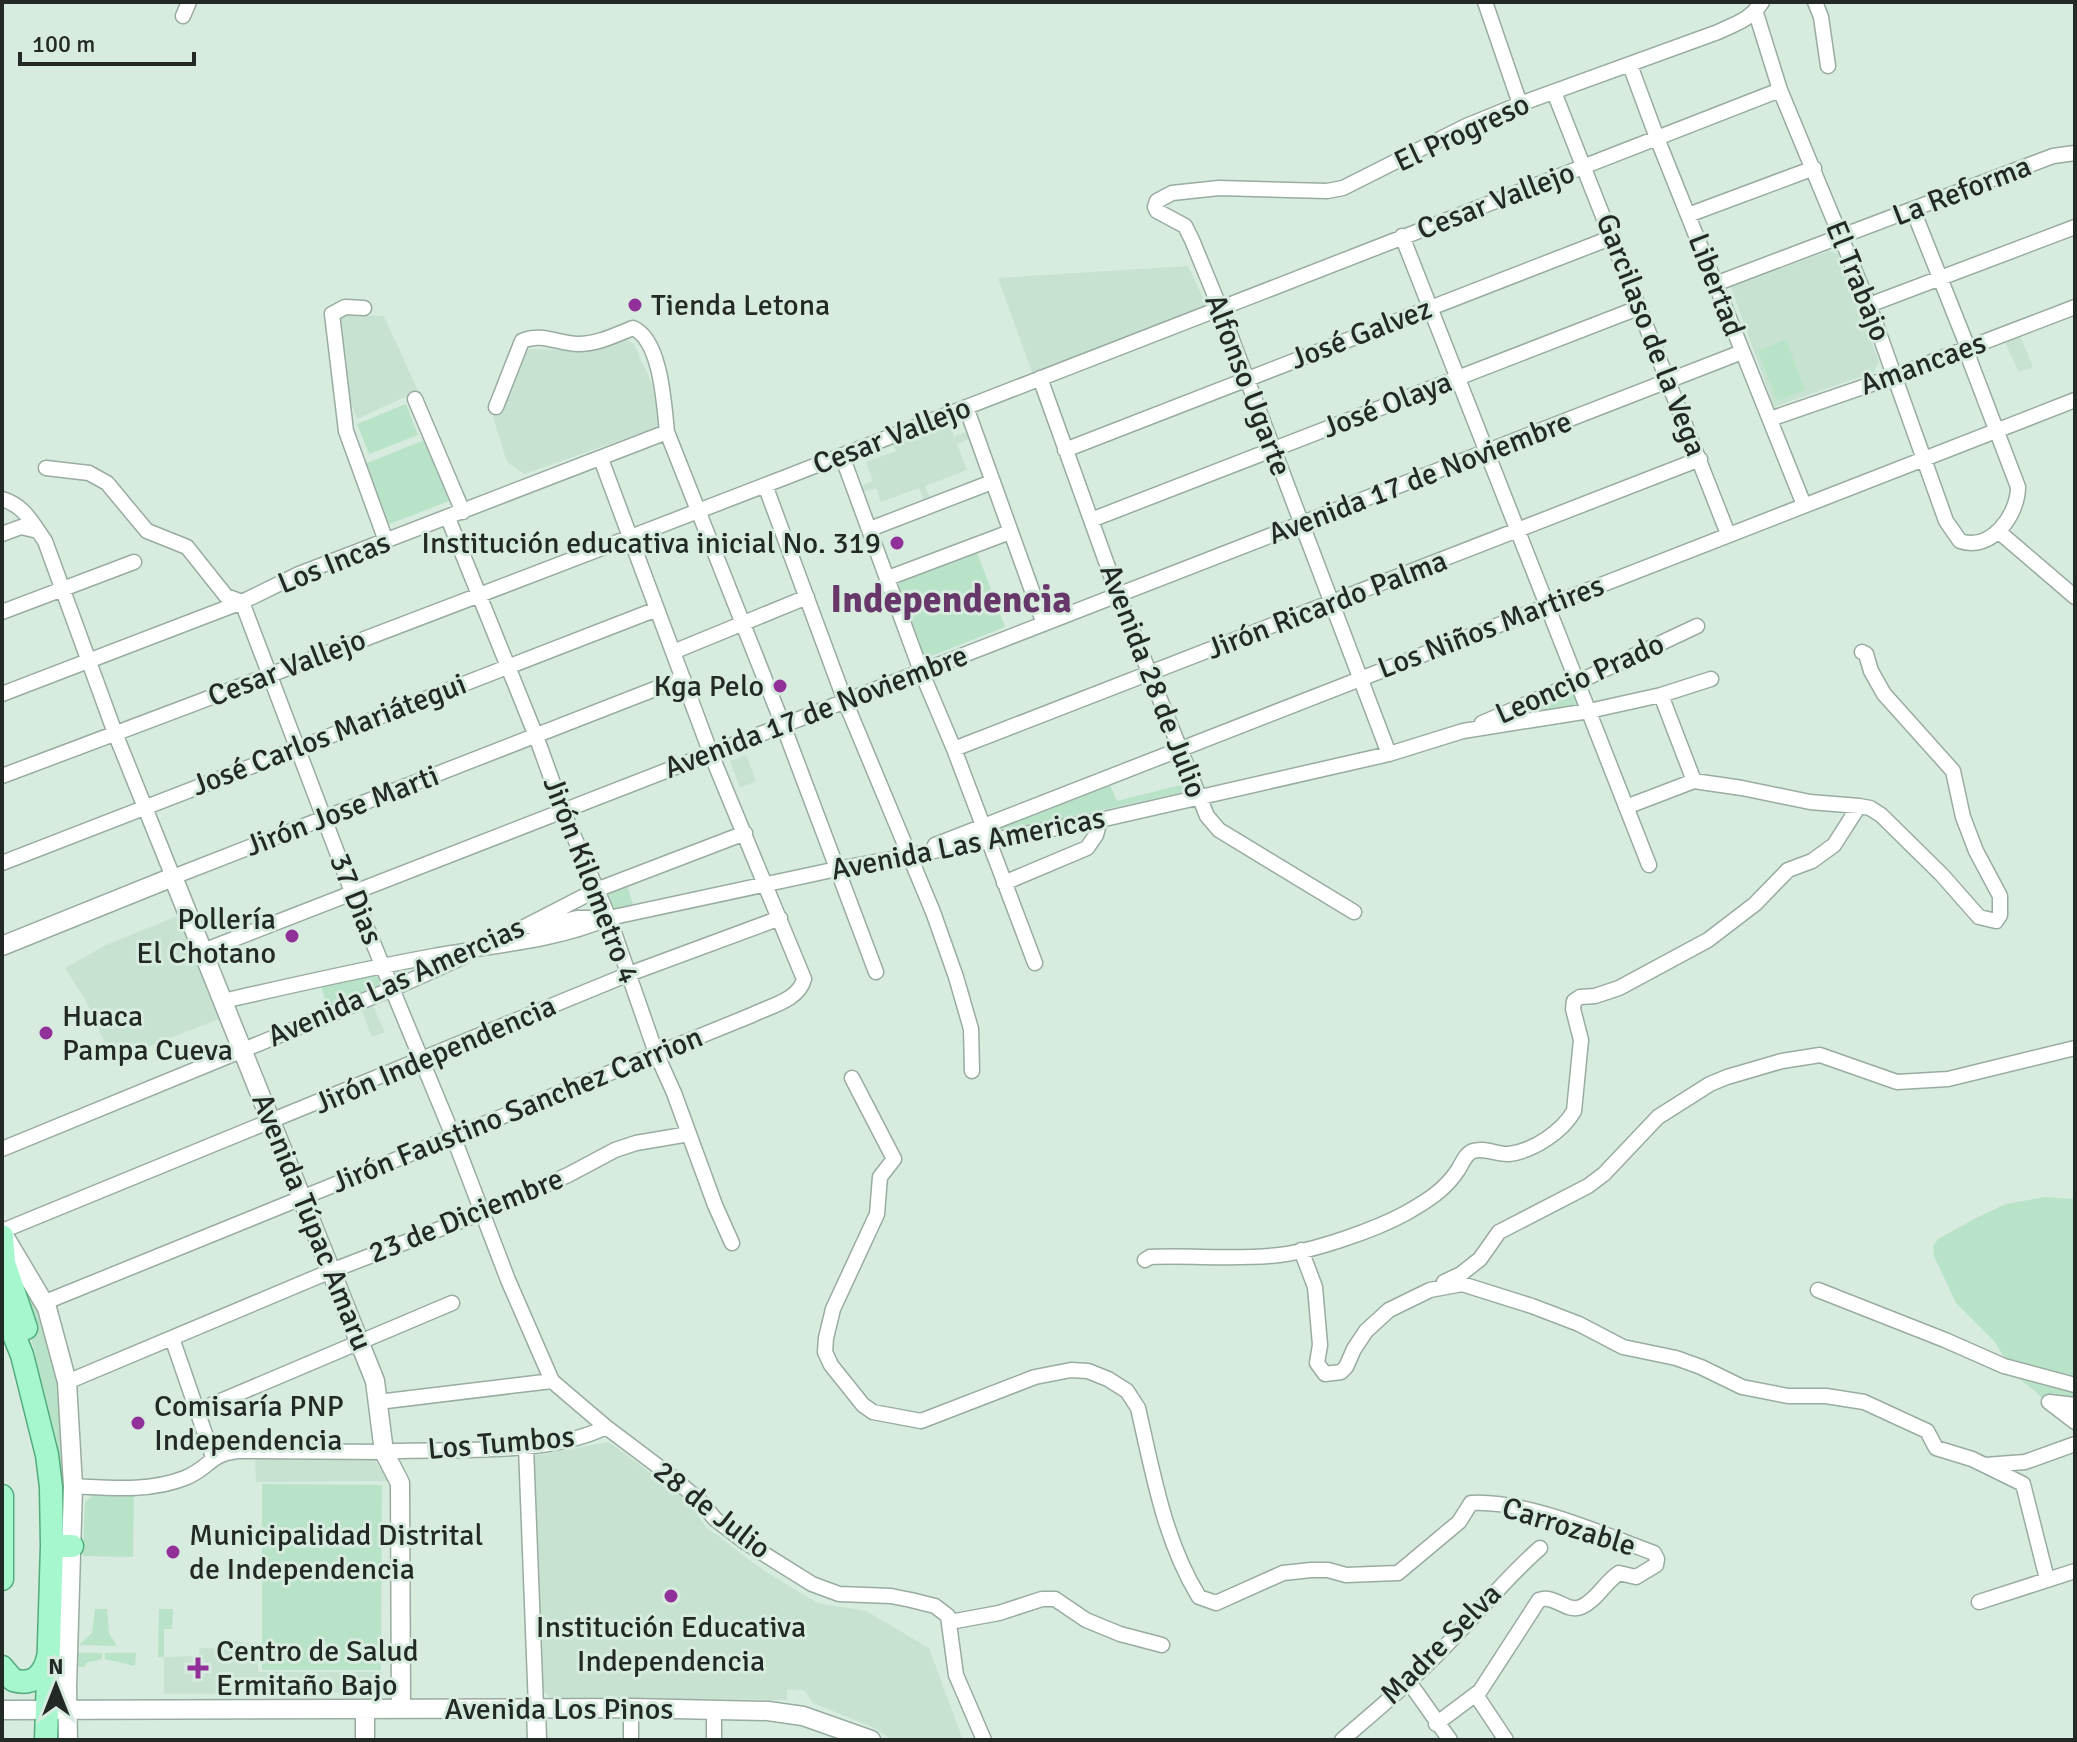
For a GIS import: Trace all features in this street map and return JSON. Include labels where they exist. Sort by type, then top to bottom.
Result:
[{"type":"main road","points":[[2,1233],[4,1263],[33,1352],[62,1546],[48,1656],[41,1674],[27,1682],[13,1680],[2,1667]]},
{"type":"main road","points":[[2,1305],[22,1355],[47,1455]]},
{"type":"main road","points":[[2,1496],[2,1579]]},
{"type":"main road","points":[[46,1740],[57,1709],[48,1656]]},
{"type":"street","points":[[1485,2],[1520,104]]},
{"type":"street","points":[[1815,2],[1821,17],[1828,66]]},
{"type":"street","name":"El Progreso","points":[[1157,211],[1157,201],[1172,193],[1219,188],[1327,191],[1343,188],[1466,126],[1693,43],[1759,8]]},
{"type":"street","name":"El Trabajo","points":[[1759,8],[1780,90],[1869,305],[1946,521],[1954,536],[1967,544],[1987,540],[1998,531]]},
{"type":"street","name":"Libertad","points":[[1630,65],[1804,505]]},
{"type":"street","name":"Cesar Vallejo","points":[[2,776],[478,597],[629,535],[842,456],[1780,90]]},
{"type":"street","name":"Garcilaso de la Vega","points":[[1554,92],[1728,534]]},
{"type":"street","name":"La Reforma","points":[[1715,284],[2053,156],[2075,153]]},
{"type":"street","points":[[1688,215],[1814,168]]},
{"type":"street","points":[[1913,210],[1968,348],[1970,361],[2018,487],[2015,508],[1998,531],[2075,597]]},
{"type":"street","name":"Alfonso Ugarte","points":[[1157,211],[1187,228],[1389,754]]},
{"type":"street","points":[[1869,305],[2075,227]]},
{"type":"street","points":[[1402,236],[1545,607],[1578,682],[1649,865]]},
{"type":"street","name":"José Galvez","points":[[1065,450],[1613,237]]},
{"type":"street","points":[[364,308],[345,307],[332,314],[346,431],[386,541]]},
{"type":"street","name":"Amancaes","points":[[1770,419],[1895,376],[2075,307]]},
{"type":"street","name":"José Olaya","points":[[1091,520],[1638,308]]},
{"type":"street","points":[[496,407],[522,341],[531,337],[591,344],[633,328],[642,332],[650,343],[661,383],[667,432],[783,725],[876,972]]},
{"type":"street","name":"Avenida 17 de Noviembre","points":[[203,951],[1485,451],[1669,383],[1742,352]]},
{"type":"street","name":"Avenida 28 de Julio","points":[[1040,378],[1118,595],[1209,821],[1354,912]]},
{"type":"street","points":[[415,399],[463,512]]},
{"type":"street","name":"Los Niños Martires","points":[[909,855],[2075,400]]},
{"type":"street","points":[[966,407],[1044,624]]},
{"type":"street","name":"Los Incas","points":[[2,694],[242,602],[299,574],[667,432]]},
{"type":"street","points":[[842,456],[921,671],[1035,963]]},
{"type":"street","points":[[601,459],[711,754],[780,918]]},
{"type":"street","name":"Jirón Ricardo Palma","points":[[954,749],[1700,459]]},
{"type":"street","points":[[46,468],[89,473],[107,483],[147,531],[187,547],[226,596],[242,602]]},
{"type":"street","points":[[870,529],[992,482]]},
{"type":"street","points":[[765,485],[845,701],[933,912],[956,977],[971,1029],[972,1071]]},
{"type":"street","name":"Avenida Túpac Amaru","points":[[2,499],[15,503],[28,515],[45,541],[115,733],[375,1381],[389,1452],[400,1483],[401,1709]]},
{"type":"street","name":"Jirón Kilometro 4","points":[[448,518],[563,811],[609,918],[656,1053],[732,1243]]},
{"type":"street","points":[[2,534],[21,527],[38,531]]},
{"type":"street","points":[[888,578],[1010,532]]},
{"type":"street","points":[[2,612],[134,562]]},
{"type":"street","points":[[673,652],[807,597]]},
{"type":"street","name":"37 Dias","points":[[242,602],[352,892],[552,1381]]},
{"type":"street","name":"José Carlos Mariátegui","points":[[2,863],[657,609]]},
{"type":"street","name":"Leoncio Prado","points":[[1463,731],[1697,626]]},
{"type":"street","points":[[1626,807],[1694,781],[1810,802],[1870,808],[1942,875],[1979,917],[1996,921],[2000,915],[2000,896],[1976,851],[1963,817],[1953,771],[1884,694],[1866,654],[1862,652]]},
{"type":"street","name":"Jirón Jose Marti","points":[[2,946],[683,678]]},
{"type":"street","name":"Avenida Las Americas","points":[[223,1001],[382,965],[545,938],[583,929],[609,918],[837,869],[1100,820],[1389,754],[1463,731],[1589,711],[1661,695],[1711,679]]},
{"type":"street","points":[[1661,695],[1694,781]]},
{"type":"street","points":[[1145,1260],[1175,1256],[1279,1255],[1350,1236],[1403,1215],[1435,1196],[1474,1150],[1508,1154],[1529,1148],[1568,1121],[1574,1111],[1581,1040],[1574,1001],[1619,988],[1708,940],[1755,904],[1788,870],[1812,861],[1834,845],[1859,806]]},
{"type":"street","points":[[1004,883],[1087,848],[1096,835],[1100,820]]},
{"type":"street","name":"Avenida Las Amercias","points":[[4,1143],[392,989],[485,947],[596,890],[745,833]]},
{"type":"street","name":"Jirón Independencia","points":[[2,1233],[629,974],[780,918]]},
{"type":"street","name":"Jirón Faustino Sanchez Carrion","points":[[43,1303],[752,1015],[796,994],[804,979],[780,918]]},
{"type":"street","points":[[1301,1250],[1315,1287],[1320,1345],[1317,1363],[1325,1374],[1341,1372],[1366,1331],[1389,1310],[1461,1274],[1480,1259],[1499,1232],[1588,1186],[1604,1174],[1658,1117],[1710,1084],[1782,1061],[1820,1055],[1897,1082],[1948,1079],[2075,1048]]},
{"type":"street","name":"Carrozable","points":[[852,1078],[894,1159],[880,1177],[877,1214],[833,1309],[825,1346],[831,1365],[863,1405],[873,1412],[921,1421],[1050,1372],[1079,1370],[1108,1379],[1127,1391],[1138,1408],[1166,1525],[1181,1568],[1199,1597],[1216,1603],[1283,1573],[1311,1570],[1328,1570],[1346,1575],[1398,1573],[1459,1522],[1471,1503],[1489,1502],[1527,1510],[1654,1553],[1656,1565],[1636,1577],[1619,1573],[1577,1609],[1554,1599],[1539,1600],[1476,1695]]},
{"type":"street","name":"23 de Diciembre","points":[[67,1382],[331,1271],[481,1213],[568,1175],[615,1150],[636,1143],[689,1134]]},
{"type":"street","points":[[2,1233],[43,1303],[59,1345],[67,1382],[73,1486],[62,1546],[57,1709],[68,1740]]},
{"type":"street","points":[[1411,1298],[1430,1290],[1462,1284],[1579,1324],[1623,1347],[1676,1358],[1742,1387],[1788,1396],[1826,1396],[1864,1402],[1927,1431],[1936,1448],[1984,1465],[2023,1484],[2047,1579]]},
{"type":"street","points":[[1818,1290],[2004,1366],[2075,1385]]},
{"type":"street","points":[[197,1411],[452,1303]]},
{"type":"street","points":[[172,1338],[213,1457]]},
{"type":"street","points":[[378,1402],[552,1381]]},
{"type":"street","name":"28 de Julio","points":[[552,1381],[671,1476],[715,1519],[745,1542],[812,1584],[839,1594],[891,1596],[935,1606],[948,1616],[950,1622]]},
{"type":"street","points":[[2075,1405],[2049,1402],[2075,1422]]},
{"type":"street","name":"Los Tumbos","points":[[73,1486],[160,1486],[206,1468],[213,1457],[224,1452],[389,1452],[526,1447],[589,1435],[606,1427]]},
{"type":"street","points":[[1984,1465],[2025,1462],[2075,1444]]},
{"type":"street","points":[[526,1447],[537,1740]]},
{"type":"street","name":"Madre Selva","points":[[1342,1740],[1409,1682],[1511,1573],[1540,1548]]},
{"type":"street","points":[[1979,1602],[2075,1571]]},
{"type":"street","points":[[984,1740],[956,1675],[951,1655],[950,1622],[999,1613],[1042,1599],[1055,1599],[1086,1620],[1120,1634],[1162,1645]]},
{"type":"street","points":[[1409,1682],[1450,1740]]},
{"type":"street","points":[[1436,1724],[1476,1695],[1506,1740]]},
{"type":"street","points":[[631,1708],[631,1740]]},
{"type":"street","name":"Avenida Los Pinos","points":[[2,1710],[631,1708],[768,1711],[803,1716],[871,1740]]},
{"type":"street","points":[[365,1710],[365,1740]]},
{"type":"street","points":[[714,1710],[714,1740]]},
{"type":"shaded area","points":[[1829,251],[1838,254],[1879,362],[1874,372],[1774,407],[1731,287]]},
{"type":"shaded area","points":[[1188,266],[1208,309],[1033,375],[998,278]]},
{"type":"shaded area","points":[[337,315],[384,316],[418,391],[357,419],[344,386]]},
{"type":"shaded area","points":[[2019,333],[2033,367],[2019,372],[2003,338]]},
{"type":"shaded area","points":[[1786,339],[1805,390],[1777,401],[1758,351]]},
{"type":"shaded area","points":[[626,340],[634,344],[653,387],[661,421],[655,428],[524,474],[507,462],[493,417],[501,407],[520,352],[532,349],[593,351]]},
{"type":"shaded area","points":[[406,404],[418,435],[369,454],[357,424]]},
{"type":"shaded area","points":[[948,420],[954,436],[966,432],[969,439],[957,444],[967,470],[925,486],[930,498],[924,500],[919,488],[881,502],[876,488],[862,492],[860,487],[873,481],[866,462],[896,451],[892,441]]},
{"type":"shaded area","points":[[427,439],[449,501],[387,525],[362,465]]},
{"type":"shaded area","points":[[975,547],[1005,627],[929,657],[922,654],[898,588],[903,575]]},
{"type":"shaded area","points":[[1576,685],[1588,711],[1473,728]]},
{"type":"shaded area","points":[[746,755],[756,781],[740,788],[730,761]]},
{"type":"shaded area","points":[[1108,780],[1117,801],[1185,784],[1189,791],[988,835],[985,827]]},
{"type":"shaded area","points":[[626,883],[633,904],[608,912],[601,895]]},
{"type":"shaded area","points":[[180,915],[221,1018],[113,1061],[87,1003],[65,968],[106,945]]},
{"type":"shaded area","points":[[376,973],[383,990],[328,1013],[321,985]]},
{"type":"shaded area","points":[[372,1004],[385,1032],[372,1037],[361,1009]]},
{"type":"shaded area","points":[[2045,1197],[2075,1199],[2075,1434],[2036,1392],[2017,1377],[1994,1341],[1956,1303],[1934,1256],[1933,1246],[1938,1239],[1978,1217],[2006,1204]]},
{"type":"shaded area","points":[[2,1249],[45,1310],[56,1345],[71,1517],[58,1542],[35,1352]]},
{"type":"shaded area","name":"Institución Educativa Independencia","points":[[609,1442],[688,1501],[706,1527],[763,1570],[818,1603],[866,1611],[929,1648],[963,1740],[893,1740],[872,1727],[813,1703],[805,1691],[787,1689],[787,1700],[550,1698],[541,1689],[533,1456]]},
{"type":"shaded area","points":[[373,1457],[388,1481],[256,1482],[255,1459]]},
{"type":"shaded area","points":[[262,1484],[382,1485],[381,1670],[262,1670]]},
{"type":"shaded area","points":[[94,1494],[134,1494],[133,1557],[83,1556],[85,1502]]},
{"type":"shaded area","points":[[95,1609],[107,1609],[109,1633],[117,1646],[79,1645],[92,1633]]},
{"type":"shaded area","points":[[159,1609],[173,1609],[172,1629],[164,1629],[164,1657],[158,1657]]},
{"type":"shaded area","points":[[231,1640],[258,1645],[258,1672],[382,1672],[382,1693],[289,1693],[288,1678],[233,1678],[232,1694],[164,1694],[164,1657],[199,1656],[200,1648],[231,1649]]},
{"type":"shaded area","points":[[77,1653],[102,1653],[102,1659],[86,1663],[85,1667],[77,1667]]},
{"type":"shaded area","points":[[105,1653],[136,1653],[135,1666],[105,1659]]},
{"type":"place","name":"Tienda Letona","points":[[635,305]]},
{"type":"place","name":"Institución educativa inicial No. 319","points":[[897,543]]},
{"type":"place","name":"Kga Pelo","points":[[780,686]]},
{"type":"place","name":"Pollería El Chotano","points":[[292,936]]},
{"type":"place","name":"Huaca Pampa Cueva","points":[[46,1033]]},
{"type":"place","name":"Comisaría PNP Independencia","points":[[138,1423]]},
{"type":"place","name":"Municipalidad Distrital de Independencia","points":[[173,1552]]},
{"type":"place","name":"Institución Educativa Independencia","points":[[671,1596]]},
{"type":"place","name":"Centro de Salud Ermitaño Bajo","points":[[198,1668]]},
{"type":"district","name":"Independencia","points":[[951,599]]}]
